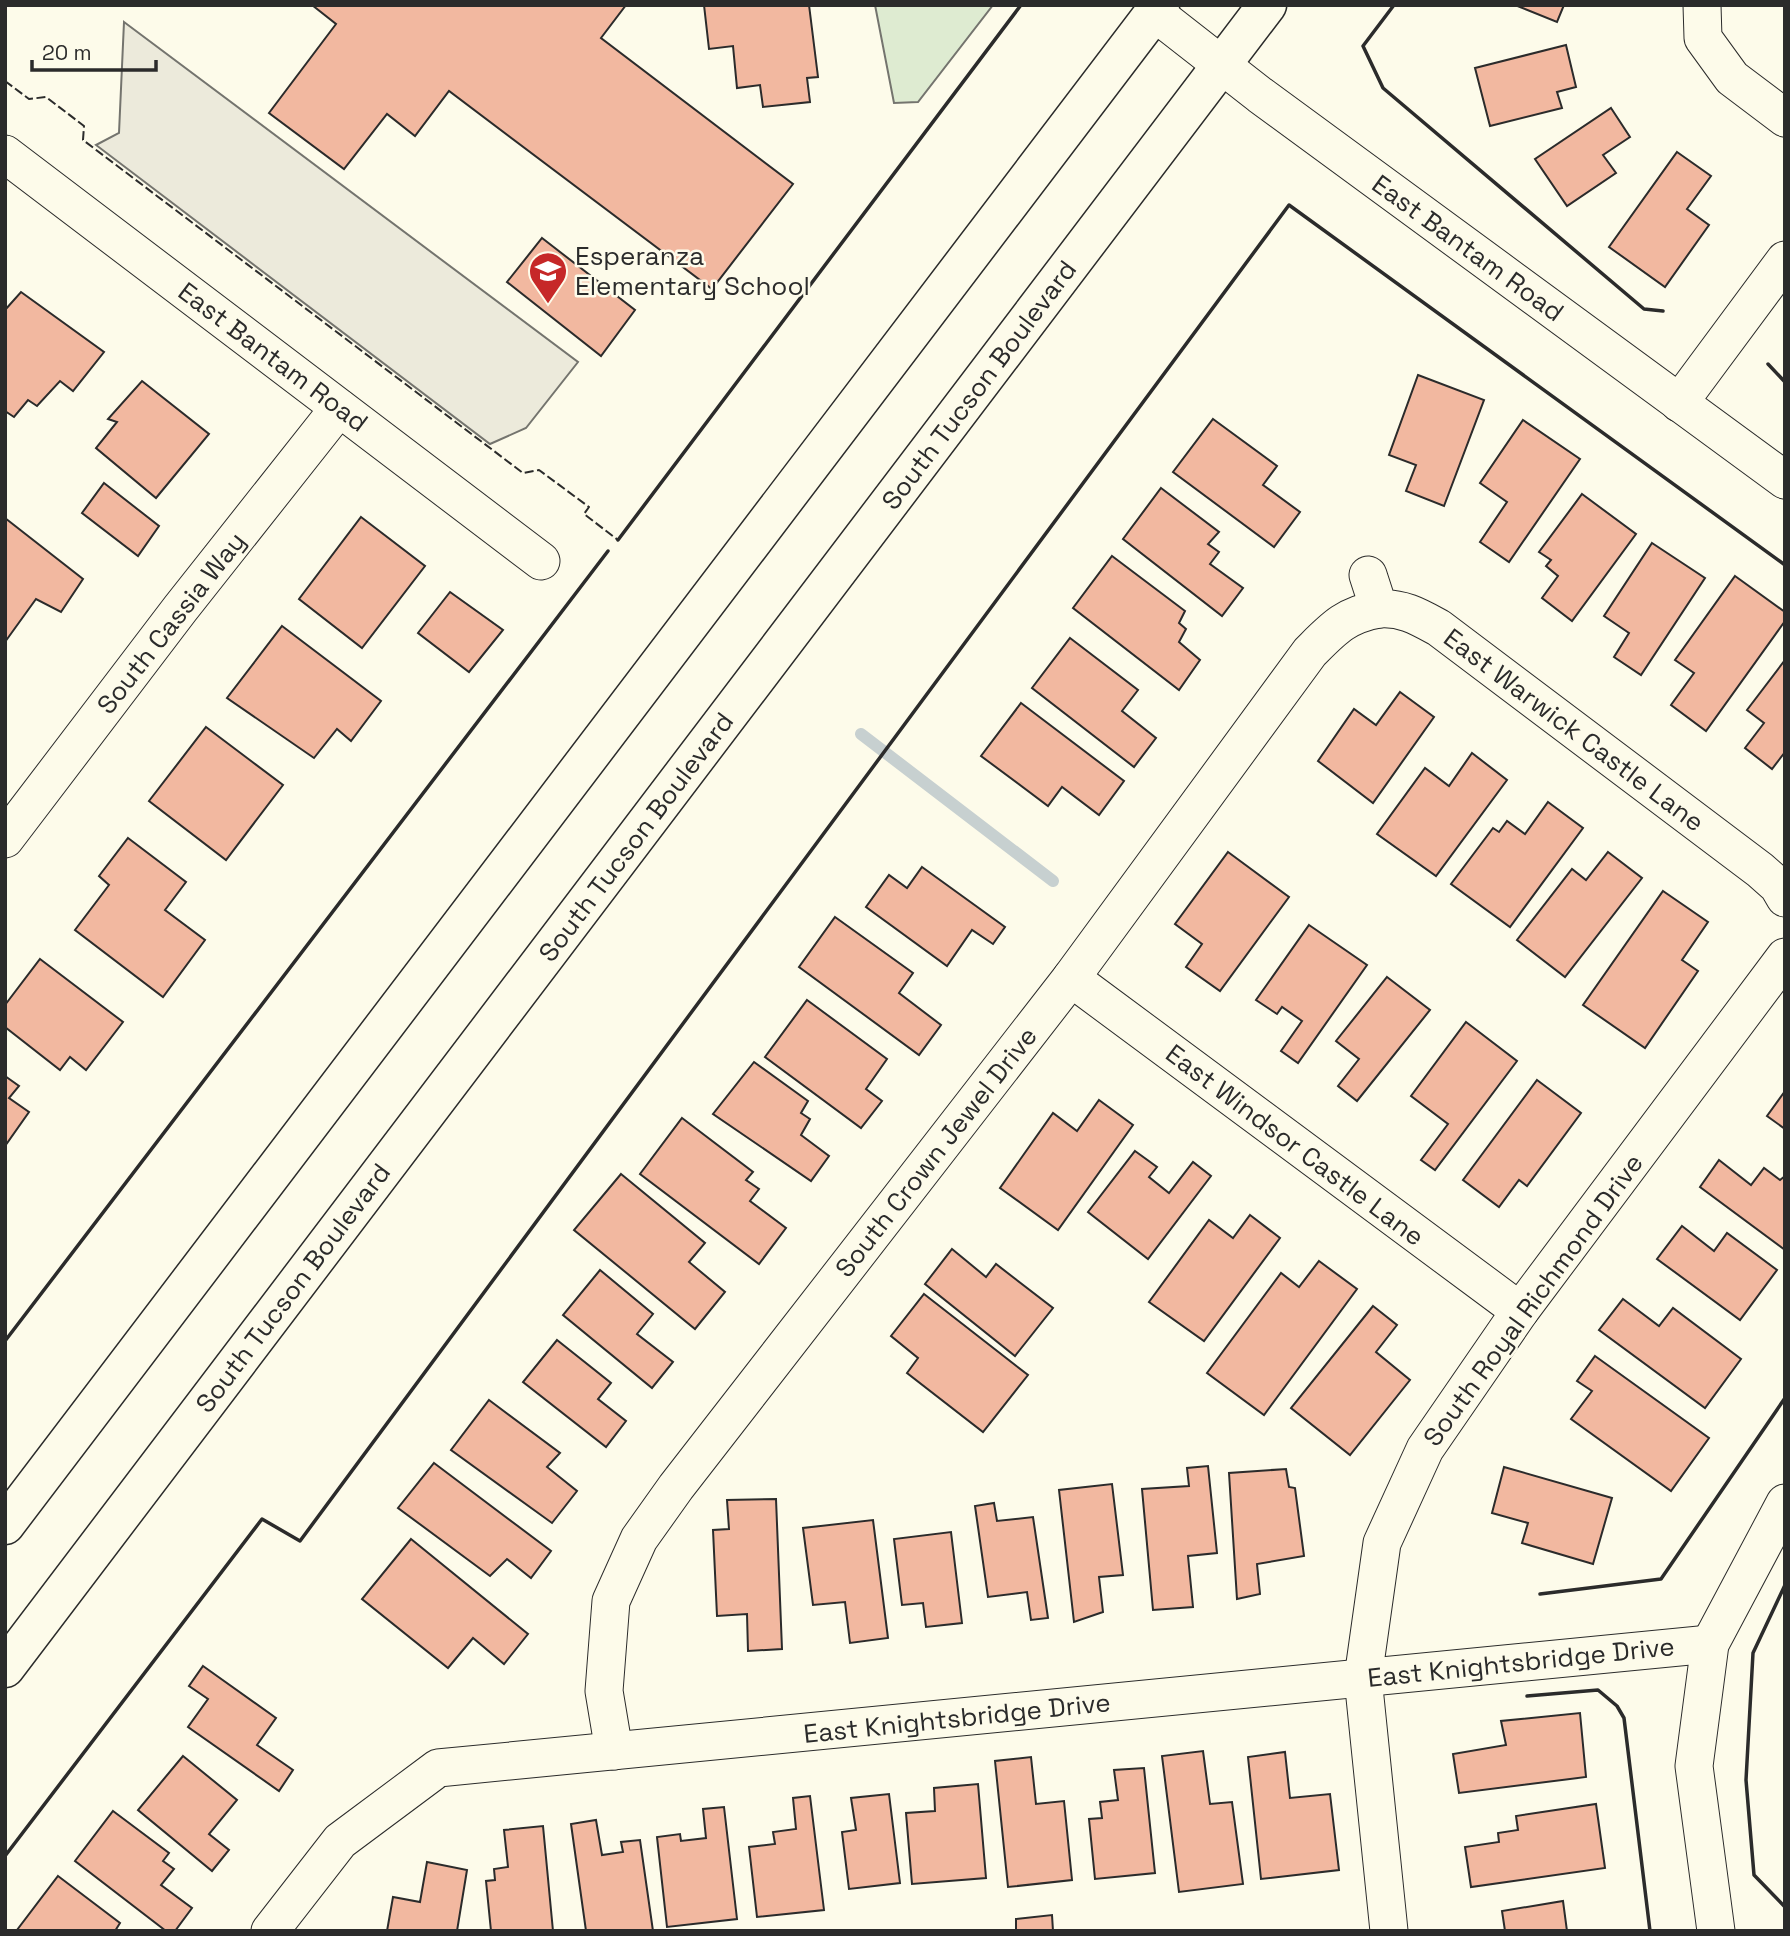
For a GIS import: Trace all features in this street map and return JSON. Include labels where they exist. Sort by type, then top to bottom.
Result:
[{"type":"main road","name":"South Tucson Boulevard","points":[[5,1668],[1267,5]]},
{"type":"main road","points":[[5,1525],[1157,9]]},
{"type":"street","name":"East Bantam Road","points":[[1157,9],[1260,95],[1785,480]]},
{"type":"street","points":[[1694,24],[1732,78],[1785,118]]},
{"type":"street","name":"East Bantam Road","points":[[5,153],[541,561]]},
{"type":"street","points":[[1679,403],[1785,260]]},
{"type":"street","name":"South Cassia Way","points":[[5,839],[180,609],[339,408]]},
{"type":"street","points":[[1368,575],[1379,609]]},
{"type":"street","name":"East Warwick Castle Lane","points":[[1379,609],[1391,608],[1410,612],[1439,628],[1760,870],[1778,886],[1785,898]]},
{"type":"street","name":"South Crown Jewel Drive","points":[[614,1751],[604,1691],[611,1601],[639,1539],[1071,978],[1310,652],[1338,624],[1357,613],[1379,609]]},
{"type":"street","name":"South Royal Richmond Drive","points":[[1389,1931],[1363,1678],[1382,1543],[1425,1449],[1520,1311],[1785,957]]},
{"type":"street","name":"East Windsor Castle Lane","points":[[1071,978],[1520,1311]]},
{"type":"street","points":[[1716,1931],[1694,1766],[1710,1644],[1785,1503]]},
{"type":"street","name":"East Knightsbridge Drive","points":[[270,1931],[340,1841],[438,1768],[1710,1644]]},
{"type":"green space","points":[[875,5],[993,5],[918,102],[894,103]]},
{"type":"shaded area","points":[[124,22],[578,362],[526,428],[490,444],[96,145],[119,133]]},
{"type":"building","points":[[312,5],[626,5],[601,38],[793,184],[712,289],[449,91],[415,136],[387,114],[344,169],[269,113],[336,24]]},
{"type":"building","points":[[704,5],[809,5],[818,77],[807,78],[810,102],[763,107],[760,85],[737,88],[733,46],[709,49]]},
{"type":"building","points":[[1515,5],[1564,5],[1557,22]]},
{"type":"building","points":[[1566,45],[1576,87],[1557,92],[1562,108],[1490,126],[1475,68]]},
{"type":"building","points":[[1611,108],[1630,137],[1603,155],[1616,173],[1567,206],[1535,159]]},
{"type":"building","points":[[1677,152],[1711,176],[1687,209],[1709,225],[1665,287],[1609,247]]},
{"type":"building","points":[[542,238],[635,310],[601,356],[507,282]]},
{"type":"building","points":[[21,292],[104,352],[73,391],[60,381],[37,406],[28,400],[14,417],[5,411],[5,310]]},
{"type":"building","points":[[1418,375],[1484,400],[1444,506],[1406,491],[1416,465],[1389,455]]},
{"type":"building","points":[[142,381],[209,434],[156,498],[96,448],[117,422],[108,419]]},
{"type":"building","points":[[1213,419],[1277,466],[1263,485],[1300,512],[1274,547],[1173,472]]},
{"type":"building","points":[[1523,420],[1580,459],[1509,562],[1480,542],[1507,502],[1480,483]]},
{"type":"building","points":[[104,483],[159,526],[138,556],[82,513]]},
{"type":"building","points":[[1161,488],[1219,532],[1208,544],[1219,552],[1210,564],[1243,588],[1222,616],[1123,539]]},
{"type":"building","points":[[1582,494],[1636,534],[1572,621],[1542,598],[1558,576],[1546,566],[1551,560],[1539,552]]},
{"type":"building","points":[[361,517],[425,566],[362,648],[299,599]]},
{"type":"building","points":[[5,518],[83,579],[61,612],[36,599],[5,642]]},
{"type":"building","points":[[1652,543],[1705,578],[1641,675],[1614,657],[1629,633],[1604,616]]},
{"type":"building","points":[[1112,556],[1185,611],[1179,623],[1186,629],[1179,642],[1200,660],[1179,690],[1073,608]]},
{"type":"building","points":[[1735,576],[1785,612],[1785,621],[1706,731],[1671,705],[1694,673],[1675,660]]},
{"type":"building","points":[[450,592],[503,630],[469,672],[418,633]]},
{"type":"building","points":[[282,626],[381,701],[351,741],[337,729],[314,758],[227,698]]},
{"type":"building","points":[[1070,638],[1138,690],[1122,711],[1156,738],[1134,767],[1032,688]]},
{"type":"building","points":[[1785,660],[1785,752],[1772,769],[1745,748],[1764,723],[1747,710]]},
{"type":"building","points":[[1400,692],[1434,717],[1373,803],[1318,761],[1354,709],[1376,725]]},
{"type":"building","points":[[1021,703],[1124,781],[1099,815],[1062,787],[1048,806],[981,756]]},
{"type":"building","points":[[206,727],[283,785],[226,860],[149,801]]},
{"type":"building","points":[[1472,753],[1507,780],[1436,876],[1377,834],[1425,768],[1449,786]]},
{"type":"building","points":[[1548,802],[1583,828],[1510,927],[1451,884],[1493,828],[1499,832],[1507,821],[1525,834]]},
{"type":"building","points":[[128,838],[186,882],[165,910],[205,940],[163,997],[75,930],[109,885],[99,876]]},
{"type":"building","points":[[1228,852],[1289,897],[1220,991],[1186,967],[1202,944],[1175,924]]},
{"type":"building","points":[[1608,852],[1642,878],[1565,977],[1517,940],[1572,869],[1586,880]]},
{"type":"building","points":[[922,867],[1005,927],[993,944],[972,930],[947,966],[866,907],[889,875],[907,888]]},
{"type":"building","points":[[1663,891],[1708,922],[1682,960],[1698,971],[1645,1048],[1583,1005]]},
{"type":"building","points":[[835,917],[913,973],[899,993],[941,1025],[919,1055],[799,967]]},
{"type":"building","points":[[1309,925],[1367,965],[1298,1063],[1281,1051],[1302,1021],[1282,1007],[1277,1014],[1256,1000]]},
{"type":"building","points":[[40,959],[123,1022],[86,1070],[70,1057],[60,1070],[5,1027],[5,1005]]},
{"type":"building","points":[[1387,977],[1430,1010],[1357,1101],[1338,1086],[1359,1059],[1336,1041]]},
{"type":"building","points":[[807,1000],[887,1059],[866,1089],[882,1101],[861,1128],[765,1057]]},
{"type":"building","points":[[1466,1022],[1517,1061],[1435,1170],[1421,1160],[1448,1124],[1411,1096]]},
{"type":"building","points":[[754,1062],[808,1101],[801,1113],[810,1119],[801,1135],[829,1156],[811,1181],[713,1114]]},
{"type":"building","points":[[5,1076],[19,1086],[9,1098],[29,1112],[5,1146]]},
{"type":"building","points":[[1537,1080],[1581,1113],[1527,1186],[1519,1180],[1499,1207],[1463,1180]]},
{"type":"building","points":[[1785,1091],[1785,1129],[1767,1116]]},
{"type":"building","points":[[1099,1100],[1133,1125],[1058,1230],[1000,1188],[1053,1113],[1077,1131]]},
{"type":"building","points":[[682,1118],[753,1172],[746,1180],[759,1189],[750,1201],[786,1228],[759,1264],[640,1174]]},
{"type":"building","points":[[1135,1151],[1157,1167],[1149,1177],[1169,1193],[1193,1162],[1211,1176],[1148,1259],[1088,1212]]},
{"type":"building","points":[[1719,1160],[1751,1185],[1764,1168],[1780,1180],[1785,1176],[1785,1250],[1700,1187]]},
{"type":"building","points":[[621,1174],[705,1243],[689,1262],[725,1292],[695,1329],[574,1230]]},
{"type":"building","points":[[1250,1215],[1280,1238],[1204,1341],[1149,1302],[1209,1220],[1233,1238]]},
{"type":"building","points":[[1682,1226],[1714,1251],[1727,1233],[1777,1270],[1740,1320],[1657,1259]]},
{"type":"building","points":[[952,1249],[986,1277],[996,1264],[1053,1308],[1015,1356],[925,1284]]},
{"type":"building","points":[[1319,1261],[1357,1289],[1264,1415],[1207,1373],[1281,1273],[1299,1287]]},
{"type":"building","points":[[600,1270],[653,1314],[637,1334],[673,1362],[652,1388],[563,1315]]},
{"type":"building","points":[[924,1294],[1028,1375],[983,1432],[907,1373],[918,1358],[891,1336]]},
{"type":"building","points":[[1623,1299],[1659,1326],[1673,1308],[1741,1359],[1705,1408],[1599,1330]]},
{"type":"building","points":[[1373,1306],[1397,1325],[1376,1352],[1410,1380],[1350,1455],[1291,1408]]},
{"type":"building","points":[[557,1340],[611,1383],[598,1399],[626,1421],[606,1447],[523,1382]]},
{"type":"building","points":[[1595,1356],[1709,1438],[1671,1491],[1571,1419],[1592,1391],[1577,1381]]},
{"type":"building","points":[[489,1400],[560,1453],[547,1467],[577,1491],[552,1523],[451,1450]]},
{"type":"building","points":[[434,1463],[551,1551],[531,1578],[507,1559],[490,1576],[398,1508]]},
{"type":"building","points":[[1208,1466],[1217,1553],[1188,1556],[1193,1607],[1153,1610],[1142,1489],[1189,1486],[1187,1468]]},
{"type":"building","points":[[1504,1467],[1612,1498],[1593,1564],[1522,1543],[1528,1523],[1492,1513]]},
{"type":"building","points":[[1286,1469],[1289,1487],[1295,1488],[1304,1556],[1257,1564],[1260,1594],[1237,1599],[1229,1473]]},
{"type":"building","points":[[1112,1484],[1123,1575],[1099,1577],[1103,1612],[1074,1622],[1059,1490]]},
{"type":"building","points":[[776,1499],[782,1649],[748,1651],[747,1614],[717,1616],[713,1530],[729,1529],[727,1500]]},
{"type":"building","points":[[994,1503],[997,1521],[1033,1517],[1048,1618],[1031,1620],[1027,1592],[988,1597],[975,1506]]},
{"type":"building","points":[[873,1520],[888,1638],[850,1643],[845,1602],[813,1605],[803,1528]]},
{"type":"building","points":[[951,1532],[962,1623],[926,1627],[923,1603],[902,1605],[894,1539]]},
{"type":"building","points":[[411,1539],[528,1634],[504,1664],[473,1638],[448,1668],[362,1599]]},
{"type":"building","points":[[203,1666],[276,1718],[257,1745],[293,1770],[279,1791],[188,1727],[208,1699],[189,1686]]},
{"type":"building","points":[[1580,1713],[1586,1777],[1459,1793],[1453,1754],[1506,1745],[1501,1721]]},
{"type":"building","points":[[1203,1751],[1210,1804],[1232,1802],[1243,1884],[1179,1892],[1162,1756]]},
{"type":"building","points":[[1285,1752],[1290,1798],[1330,1794],[1339,1870],[1261,1879],[1248,1757]]},
{"type":"building","points":[[183,1756],[237,1800],[209,1834],[229,1850],[212,1871],[138,1810]]},
{"type":"building","points":[[1031,1757],[1036,1804],[1064,1801],[1072,1880],[1008,1887],[995,1761]]},
{"type":"building","points":[[1144,1768],[1155,1873],[1095,1879],[1089,1819],[1102,1818],[1100,1802],[1118,1800],[1114,1770]]},
{"type":"building","points":[[978,1784],[986,1878],[912,1884],[906,1813],[935,1811],[934,1788]]},
{"type":"building","points":[[889,1794],[900,1883],[849,1889],[842,1832],[856,1830],[851,1798]]},
{"type":"building","points":[[810,1796],[824,1910],[757,1917],[749,1847],[775,1844],[773,1832],[796,1829],[793,1798]]},
{"type":"building","points":[[1596,1804],[1605,1868],[1471,1887],[1465,1847],[1499,1842],[1498,1833],[1518,1830],[1516,1816]]},
{"type":"building","points":[[724,1807],[737,1919],[667,1927],[657,1837],[680,1834],[681,1841],[706,1838],[703,1809]]},
{"type":"building","points":[[113,1811],[169,1853],[163,1861],[174,1869],[161,1885],[192,1908],[175,1931],[166,1931],[75,1861]]},
{"type":"building","points":[[596,1820],[602,1855],[623,1852],[621,1842],[640,1840],[653,1931],[586,1931],[571,1824]]},
{"type":"building","points":[[543,1826],[553,1931],[491,1931],[486,1881],[495,1880],[494,1869],[508,1867],[504,1830]]},
{"type":"building","points":[[427,1862],[467,1870],[457,1931],[387,1931],[393,1897],[420,1902]]},
{"type":"building","points":[[58,1876],[120,1923],[115,1931],[17,1930]]},
{"type":"building","points":[[1563,1901],[1567,1931],[1505,1931],[1502,1911]]},
{"type":"building","points":[[1052,1915],[1053,1931],[1016,1931],[1016,1919]]},
{"type":"waterway","points":[[861,734],[1053,881]]},
{"type":"fence","points":[[5,81],[29,99],[46,97],[84,126],[83,140],[523,473],[539,470],[589,507],[584,514],[618,540]]},
{"type":"wall","points":[[618,540],[1021,5]]},
{"type":"wall","points":[[1394,5],[1363,46],[1383,88],[1644,309],[1663,311]]},
{"type":"wall","points":[[5,1856],[262,1519],[300,1541],[1289,205],[1785,565]]},
{"type":"wall","points":[[1768,364],[1785,382]]},
{"type":"wall","points":[[5,1341],[608,551]]},
{"type":"wall","points":[[1540,1594],[1661,1579],[1785,1398]]},
{"type":"wall","points":[[1785,1585],[1753,1653],[1746,1780],[1754,1875],[1785,1907]]},
{"type":"wall","points":[[1527,1696],[1598,1690],[1617,1706],[1624,1718],[1650,1931]]},
{"type":"place","name":"Esperanza Elementary School","points":[[548,305]]}]
